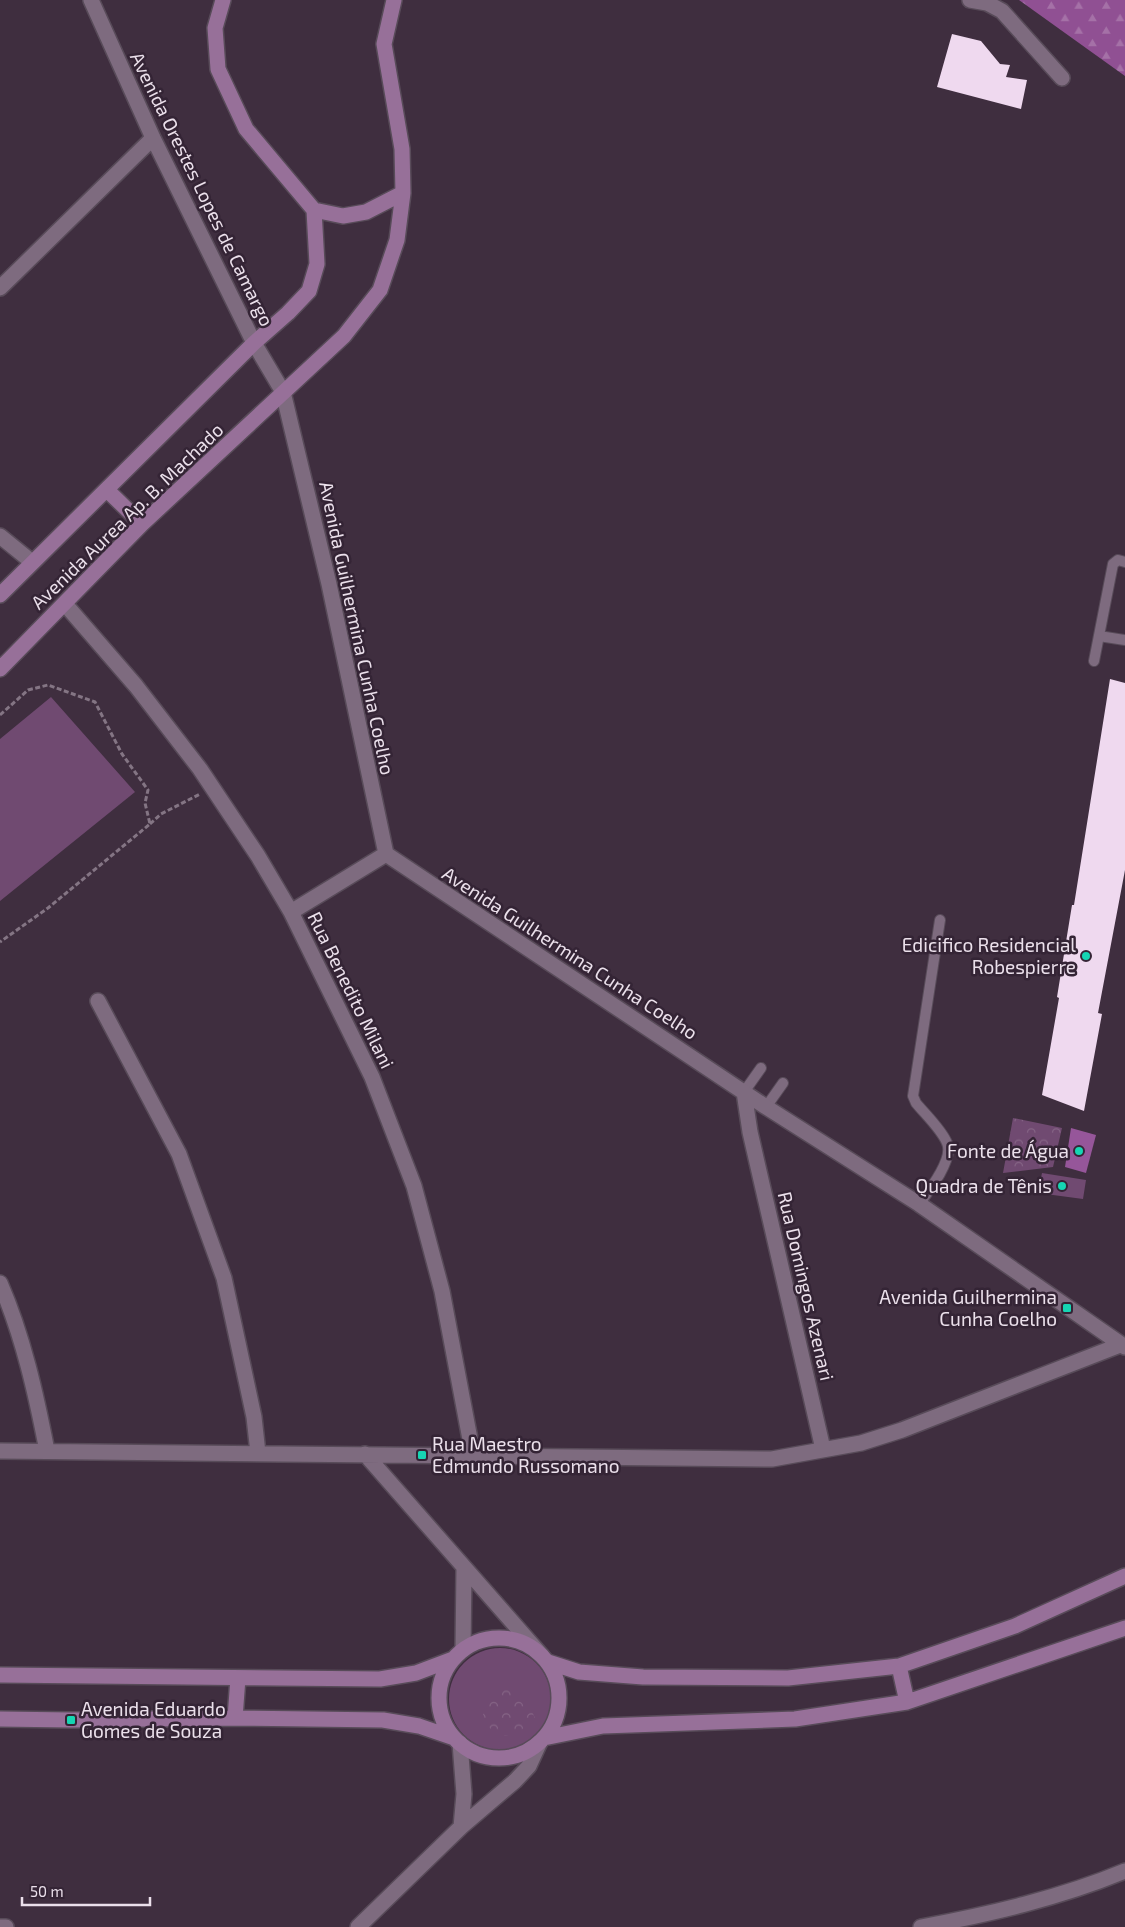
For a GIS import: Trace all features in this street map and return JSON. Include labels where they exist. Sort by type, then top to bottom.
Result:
[{"type":"street","name":"Avenida Orestes Lopes de Camargo","points":[[91,0],[153,138],[254,343],[283,392]]},
{"type":"street","points":[[223,0],[215,28],[218,69],[246,129],[314,210],[343,216],[366,212],[402,192]]},
{"type":"street","name":"Avenida Aurea Ap. B. Machado","points":[[0,669],[142,524],[344,336],[380,290],[397,240],[402,192],[402,149],[384,44],[394,0]]},
{"type":"street","points":[[970,0],[988,2],[1002,11],[1062,78]]},
{"type":"street","points":[[0,288],[153,138]]},
{"type":"street","name":"Avenida Aurea Ap. B. Machado","points":[[0,594],[254,343],[288,314],[309,290],[317,264],[314,210]]},
{"type":"street","name":"Avenida Guilhermina Cunha Coelho","points":[[283,392],[329,584],[386,854],[766,1107],[919,1204],[1122,1346]]},
{"type":"street","points":[[107,490],[142,524]]},
{"type":"street","points":[[0,536],[32,562]]},
{"type":"street","name":"Rua Benedito Milani","points":[[65,604],[136,686],[212,787],[258,856],[291,912],[372,1078],[414,1186],[442,1291],[473,1455]]},
{"type":"street","points":[[291,912],[386,854]]},
{"type":"street","points":[[98,1001],[179,1154],[224,1278],[254,1417],[258,1453]]},
{"type":"street","name":"Rua Domingos Azenari","points":[[744,1092],[750,1132],[823,1449]]},
{"type":"street","points":[[750,1132],[766,1107]]},
{"type":"street","points":[[0,1282],[9,1303],[36,1395],[47,1451]]},
{"type":"street","points":[[0,1451],[772,1459],[861,1443],[902,1430],[1122,1346]]},
{"type":"street","points":[[358,1927],[461,1827],[515,1781],[529,1766],[557,1714],[559,1687],[545,1659],[365,1454]]},
{"type":"street","points":[[461,1827],[464,1794],[457,1741],[443,1720],[438,1699],[442,1678],[458,1654],[464,1568]]},
{"type":"street","points":[[0,1676],[380,1679],[416,1673],[487,1639],[507,1638],[526,1644],[545,1659],[579,1672],[653,1678],[788,1678],[899,1666],[1015,1626],[1125,1576]]},
{"type":"street","points":[[0,1719],[235,1718],[383,1720],[419,1726],[457,1741],[470,1751],[489,1758],[509,1757],[528,1750],[542,1740],[603,1726],[795,1719],[907,1702],[1125,1628]]},
{"type":"street","points":[[899,1666],[907,1702]]},
{"type":"street","points":[[235,1718],[238,1678]]},
{"type":"street","points":[[921,1927],[976,1917],[1091,1885],[1125,1871]]},
{"type":"street","points":[[0,1926],[6,1927]]},
{"type":"lane","points":[[1094,661],[1113,564],[1118,560],[1125,562]]},
{"type":"lane","points":[[1099,636],[1125,640]]},
{"type":"lane","points":[[919,1204],[937,1180],[948,1151],[944,1138],[916,1103],[913,1096],[940,920]]},
{"type":"lane","points":[[744,1092],[761,1068]]},
{"type":"lane","points":[[766,1107],[783,1083]]},
{"type":"path","points":[[0,716],[28,690],[48,685],[95,702],[122,754],[148,790],[144,803],[150,824]]},
{"type":"path","points":[[0,942],[48,908],[161,814],[212,787]]},
{"type":"green space","points":[[1019,0],[1125,0],[1125,76]]},
{"type":"green space","points":[[51,697],[135,792],[0,901],[0,739]]},
{"type":"green space","points":[[1013,1118],[1062,1128],[1053,1167],[1003,1173]]},
{"type":"green space","name":"Quadra de Tênis","points":[[1042,1173],[1086,1180],[1083,1199],[1038,1193]]},
{"type":"green space","points":[[500,1648],[519,1652],[536,1663],[547,1680],[551,1699],[547,1718],[536,1735],[519,1746],[500,1750],[481,1746],[464,1735],[453,1718],[449,1699],[453,1680],[464,1663],[481,1652]]},
{"type":"green space","points":[[503,1685],[525,1697],[536,1720],[516,1734],[496,1737],[483,1718],[484,1697]]},
{"type":"shaded area","name":"Fonte de Água","points":[[1071,1128],[1096,1135],[1086,1173],[1065,1167]]},
{"type":"building","points":[[952,34],[981,41],[1000,64],[1010,65],[1006,77],[1027,80],[1021,109],[937,87]]},
{"type":"building","points":[[1110,679],[1125,683],[1125,870],[1098,1013],[1102,1014],[1084,1111],[1042,1095]]},
{"type":"place","name":"Edicifico Residencial Robespierre","points":[[1086,956]]},
{"type":"place","name":"Fonte de Água","points":[[1079,1151]]},
{"type":"place","name":"Quadra de Tênis","points":[[1062,1186]]},
{"type":"place","name":"Avenida Guilhermina Cunha Coelho","points":[[1067,1308]]},
{"type":"place","name":"Rua Maestro Edmundo Russomano","points":[[422,1455]]},
{"type":"place","name":"Avenida Eduardo Gomes de Souza","points":[[71,1720]]}]
